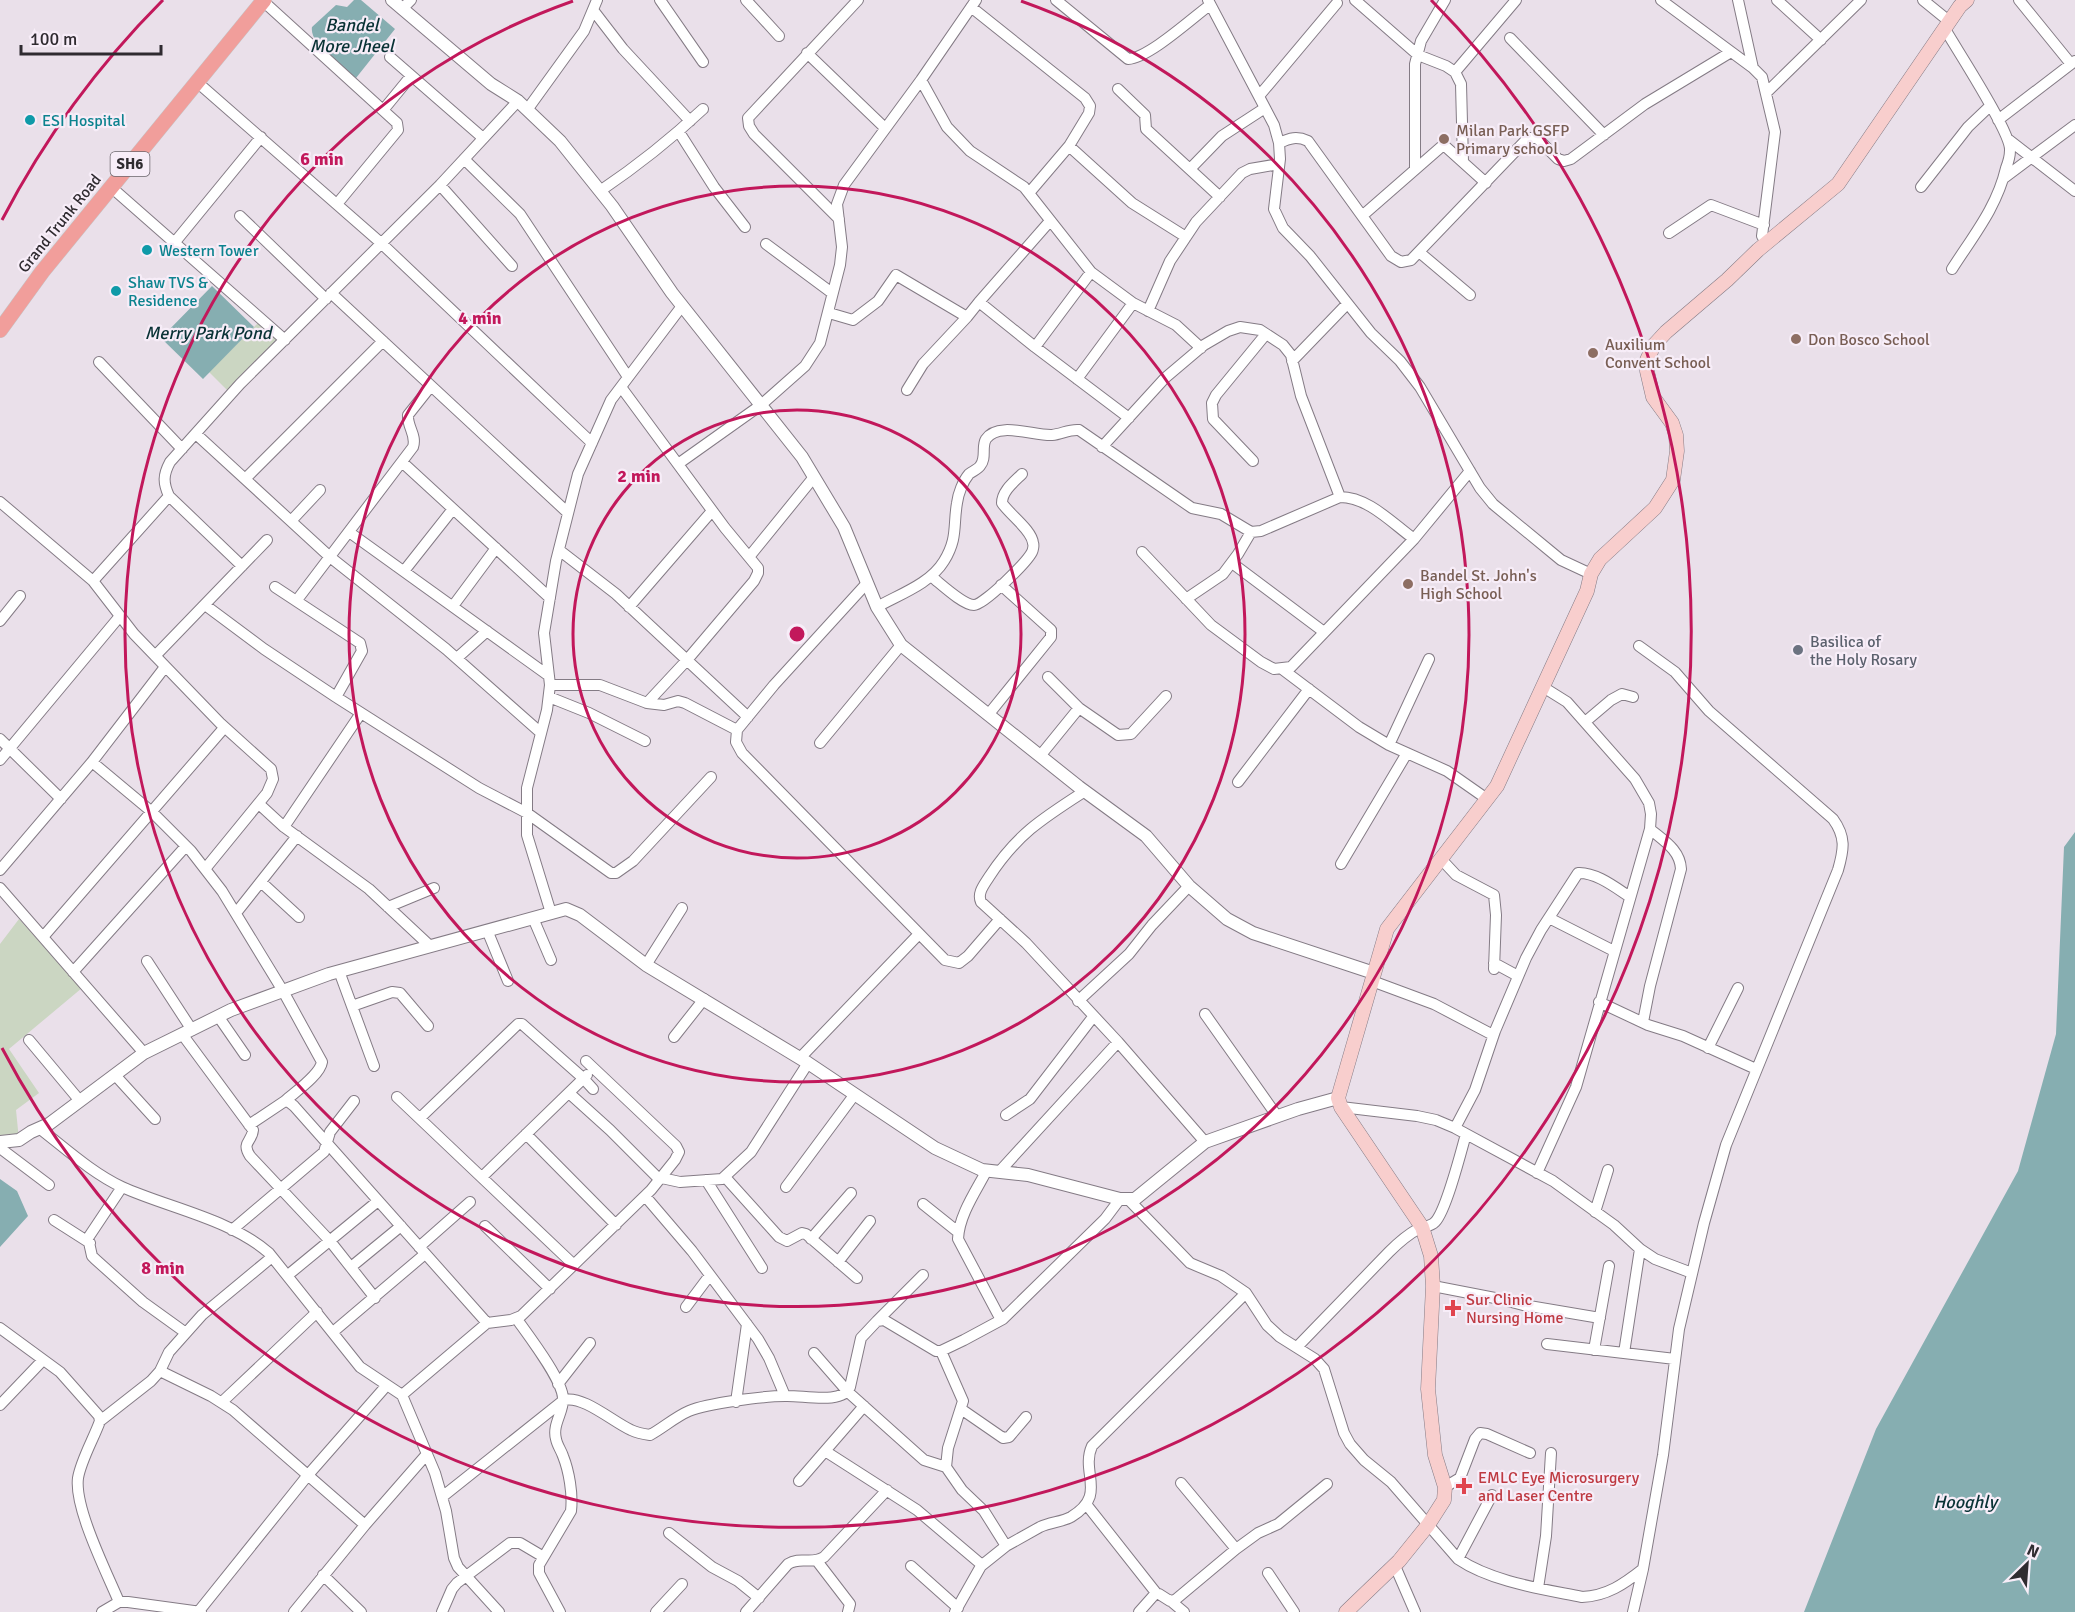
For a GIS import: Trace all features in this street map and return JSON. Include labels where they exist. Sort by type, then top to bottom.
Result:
[{"type":"main road","points":[[1346,1612],[1395,1566],[1428,1525],[1444,1500],[1445,1487],[1435,1455],[1428,1389],[1433,1286],[1431,1256],[1422,1227],[1340,1102],[1387,929],[1497,786],[1587,591],[1591,574],[1600,559],[1655,508],[1673,480],[1677,451],[1676,435],[1672,423],[1653,398],[1647,371],[1647,360],[1654,345],[1767,243],[1838,184],[1947,25],[1967,0]]},
{"type":"main road","name":"Grand Trunk Road","points":[[0,330],[38,277],[263,1]]},
{"type":"street","points":[[392,0],[406,4],[491,84],[518,101],[560,141],[600,191],[682,306],[802,457],[844,527],[877,607],[901,645],[1040,756],[1146,836],[1189,886],[1227,919],[1253,933],[1373,977],[1434,1004],[1493,1035]]},
{"type":"street","points":[[660,0],[704,62]]},
{"type":"street","points":[[746,0],[779,36]]},
{"type":"street","points":[[839,219],[754,134],[749,126],[748,118],[858,0]]},
{"type":"street","points":[[1056,0],[1128,59],[1134,59],[1150,51],[1209,2],[1274,124],[1279,142],[1274,210],[1283,228],[1310,256],[1371,333],[1400,361],[1420,387],[1480,488],[1508,517],[1561,560],[1591,574]]},
{"type":"street","points":[[1355,0],[1418,55],[1455,72],[1461,84],[1463,162]]},
{"type":"street","points":[[1415,168],[1415,64],[1421,41],[1444,0]]},
{"type":"street","points":[[1455,72],[1516,0]]},
{"type":"street","points":[[1661,0],[1754,68],[1762,77],[1775,132],[1762,236],[1767,243]]},
{"type":"street","points":[[1738,0],[1754,68]]},
{"type":"street","points":[[1777,0],[1821,39]]},
{"type":"street","points":[[1766,93],[1861,0]]},
{"type":"street","points":[[1923,0],[1947,25],[2009,140],[2011,151],[1995,204],[1952,269]]},
{"type":"street","points":[[1998,120],[2073,62],[2019,0]]},
{"type":"street","points":[[263,1],[384,108],[397,123],[398,130],[337,204]]},
{"type":"street","points":[[1259,96],[1337,3]]},
{"type":"street","points":[[678,464],[760,405],[805,366],[819,343],[829,313],[840,265],[842,247],[837,204],[844,185],[974,4],[1085,98],[1089,106],[1089,113],[1069,146],[1029,193]]},
{"type":"street","points":[[527,110],[584,31],[595,5]]},
{"type":"street","points":[[595,5],[623,49],[690,121]]},
{"type":"street","points":[[1510,38],[1604,135]]},
{"type":"street","points":[[1279,142],[1291,138],[1308,141],[1391,256],[1397,261],[1411,260],[1528,138],[1537,138],[1558,159],[1564,161],[1571,159],[1645,104],[1731,52]]},
{"type":"street","points":[[807,53],[885,128]]},
{"type":"street","points":[[390,57],[483,138]]},
{"type":"street","points":[[384,108],[411,76]]},
{"type":"street","points":[[921,80],[947,127],[970,151],[1029,193],[1091,272],[1133,303],[1176,325],[1201,348]]},
{"type":"street","points":[[197,82],[381,243],[592,443]]},
{"type":"street","points":[[1118,89],[1145,115],[1146,129],[1220,197]]},
{"type":"street","points":[[242,566],[169,496],[165,487],[164,473],[240,384],[440,185],[518,101]]},
{"type":"street","points":[[1921,187],[1968,127],[1990,106]]},
{"type":"street","points":[[1190,169],[1222,136],[1265,108]]},
{"type":"street","points":[[600,191],[636,167],[703,109]]},
{"type":"street","points":[[2004,178],[2075,125]]},
{"type":"street","points":[[679,132],[714,187],[745,227]]},
{"type":"street","points":[[175,242],[261,137]]},
{"type":"street","points":[[2009,140],[2075,191]]},
{"type":"street","points":[[1069,146],[1132,203],[1186,237]]},
{"type":"street","points":[[1362,216],[1441,147],[1446,147],[1486,183]]},
{"type":"street","points":[[464,159],[520,214],[628,377]]},
{"type":"street","points":[[1148,310],[1170,261],[1196,222],[1242,173],[1250,169],[1279,164]]},
{"type":"street","points":[[440,185],[512,266]]},
{"type":"street","points":[[111,187],[285,340]]},
{"type":"street","points":[[1669,233],[1711,205],[1764,225]]},
{"type":"street","points":[[240,216],[328,296],[383,341],[568,513]]},
{"type":"street","points":[[907,390],[923,364],[1050,221]]},
{"type":"street","points":[[766,244],[832,293]]},
{"type":"street","points":[[1419,252],[1470,295]]},
{"type":"street","points":[[1035,347],[1091,272]]},
{"type":"street","points":[[829,313],[853,320],[878,301],[896,275],[967,317]]},
{"type":"street","points":[[979,302],[1129,418]]},
{"type":"street","points":[[1077,379],[1133,303]]},
{"type":"street","points":[[1292,361],[1347,304]]},
{"type":"street","points":[[551,913],[527,835],[527,788],[549,697],[550,680],[544,633],[559,550],[578,474],[611,400],[682,306]]},
{"type":"street","points":[[1102,447],[1165,378],[1201,348],[1227,330],[1240,327],[1260,330],[1283,345],[1291,355],[1301,396],[1340,497]]},
{"type":"street","points":[[1253,461],[1213,420],[1212,403],[1266,334]]},
{"type":"street","points":[[245,479],[383,341]]},
{"type":"street","points":[[99,362],[183,449]]},
{"type":"street","points":[[297,600],[413,447],[415,440],[408,415],[431,386]]},
{"type":"street","points":[[621,387],[712,511],[758,568],[754,581],[647,703]]},
{"type":"street","points":[[877,607],[932,577],[952,545],[956,533],[957,504],[964,482],[968,475],[981,465],[986,439],[994,433],[1012,430],[1051,435],[1071,429],[1079,430],[1192,508],[1221,514],[1251,532],[1261,531],[1340,497],[1348,497],[1364,502],[1414,539]]},
{"type":"street","points":[[195,434],[330,556],[457,658],[542,733]]},
{"type":"street","points":[[402,462],[550,598]]},
{"type":"street","points":[[1142,552],[1210,625],[1274,669],[1291,667],[1414,539],[1470,471]]},
{"type":"street","points":[[932,577],[966,603],[979,604],[1001,585],[1031,552],[1034,544],[1032,536],[1002,503],[1007,490],[1022,474]]},
{"type":"street","points":[[748,557],[814,477]]},
{"type":"street","points":[[291,521],[320,490]]},
{"type":"street","points":[[93,580],[169,496]]},
{"type":"street","points":[[0,502],[93,580],[120,616],[165,667],[224,728],[271,769],[273,779],[267,793],[205,869]]},
{"type":"street","points":[[404,571],[453,509]]},
{"type":"street","points":[[630,607],[712,511]]},
{"type":"street","points":[[349,532],[487,631],[550,680],[600,685],[647,703],[664,705],[678,701],[737,730]]},
{"type":"street","points":[[1186,599],[1223,574],[1251,532]]},
{"type":"street","points":[[155,656],[267,540]]},
{"type":"street","points":[[453,606],[496,548]]},
{"type":"street","points":[[559,550],[630,607],[748,717]]},
{"type":"street","points":[[1232,563],[1324,632]]},
{"type":"street","points":[[867,583],[737,730],[736,742],[742,753],[945,960],[960,963],[1000,919]]},
{"type":"street","points":[[988,715],[1051,637],[1051,630],[1001,585]]},
{"type":"street","points":[[275,587],[360,643],[362,651],[336,697]]},
{"type":"street","points":[[0,621],[20,596]]},
{"type":"street","points":[[204,605],[336,697],[479,789],[527,813],[602,868],[616,873],[633,861],[711,777]]},
{"type":"street","points":[[0,760],[120,616]]},
{"type":"street","points":[[457,658],[487,631]]},
{"type":"street","points":[[820,743],[901,645]]},
{"type":"street","points":[[1633,1612],[1663,1455],[1679,1329],[1704,1223],[1726,1145],[1838,870],[1843,840],[1841,830],[1833,819],[1709,711],[1675,672],[1639,646]]},
{"type":"street","points":[[1389,745],[1429,658]]},
{"type":"street","points":[[0,870],[92,762],[165,667]]},
{"type":"street","points":[[1282,669],[1359,728],[1389,745],[1447,771],[1487,799]]},
{"type":"street","points":[[1048,677],[1079,708],[1118,735],[1124,736],[1131,734],[1166,696]]},
{"type":"street","points":[[1537,1173],[1576,1087],[1650,829],[1651,814],[1649,803],[1635,779],[1567,702],[1543,687]]},
{"type":"street","points":[[1238,783],[1309,689]]},
{"type":"street","points":[[1585,722],[1611,700],[1622,694],[1633,697]]},
{"type":"street","points":[[549,697],[589,713],[645,741]]},
{"type":"street","points":[[1040,756],[1079,708]]},
{"type":"street","points":[[284,827],[361,713]]},
{"type":"street","points":[[43,937],[224,728]]},
{"type":"street","points":[[0,739],[61,799]]},
{"type":"street","points":[[1341,864],[1407,753]]},
{"type":"street","points":[[92,762],[152,812],[186,846],[222,891],[283,991],[322,1062],[322,1066],[316,1073],[285,1101],[249,1125]]},
{"type":"street","points":[[1085,791],[1037,822],[1005,852],[982,888],[979,897],[981,902],[1026,943],[1118,1042],[1205,1142]]},
{"type":"street","points":[[259,804],[284,827],[361,883],[430,946]]},
{"type":"street","points":[[1643,1023],[1650,986],[1681,869],[1681,857],[1650,829]]},
{"type":"street","points":[[236,913],[297,836]]},
{"type":"street","points":[[73,972],[186,846]]},
{"type":"street","points":[[1441,859],[1456,875],[1494,895],[1494,966],[1518,976]]},
{"type":"street","points":[[1455,1128],[1475,1090],[1493,1035],[1526,958],[1578,873],[1586,872],[1630,897]]},
{"type":"street","points":[[261,882],[299,917]]},
{"type":"street","points":[[1078,1000],[1129,954],[1152,925],[1189,886]]},
{"type":"street","points":[[388,907],[434,888]]},
{"type":"street","points":[[2,894],[43,937],[144,1053]]},
{"type":"street","points":[[646,965],[681,908]]},
{"type":"street","points":[[0,1142],[19,1140],[49,1124],[144,1053],[218,1016],[339,971],[566,909],[580,915],[646,965],[804,1060],[935,1148],[982,1170],[1028,1175],[1124,1199],[1135,1199],[1205,1142],[1277,1116],[1340,1102],[1436,1120],[1455,1128],[1553,1181],[1640,1249],[1663,1263],[1692,1273]]},
{"type":"street","points":[[532,918],[551,960]]},
{"type":"street","points":[[1549,918],[1614,951]]},
{"type":"street","points":[[487,930],[508,981]]},
{"type":"street","points":[[569,1093],[661,1179],[680,1182],[722,1179],[751,1152],[804,1060],[919,934]]},
{"type":"street","points":[[147,961],[187,1032],[253,1130],[246,1143],[250,1156],[330,1241],[375,1298]]},
{"type":"street","points":[[339,971],[374,1066]]},
{"type":"street","points":[[1708,1048],[1738,988]]},
{"type":"street","points":[[352,1006],[392,992],[400,993],[428,1026]]},
{"type":"street","points":[[674,1037],[704,999]]},
{"type":"street","points":[[1599,1002],[1643,1023],[1683,1036],[1756,1069]]},
{"type":"street","points":[[1205,1014],[1277,1116]]},
{"type":"street","points":[[218,1016],[245,1055]]},
{"type":"street","points":[[1006,1115],[1030,1099],[1093,1017]]},
{"type":"street","points":[[420,1118],[518,1024],[522,1024],[593,1089]]},
{"type":"street","points":[[29,1040],[80,1101]]},
{"type":"street","points":[[1001,1320],[958,1239],[963,1217],[993,1171],[1118,1042]]},
{"type":"street","points":[[402,1395],[488,1323],[521,1316],[645,1196],[661,1179],[679,1152],[676,1146],[590,1065],[583,1078],[569,1093],[482,1177]]},
{"type":"street","points":[[115,1075],[155,1119]]},
{"type":"street","points":[[786,1187],[855,1094]]},
{"type":"street","points":[[397,1097],[574,1264]]},
{"type":"street","points":[[285,1101],[294,1106],[488,1323]]},
{"type":"street","points":[[232,1230],[318,1159],[324,1152],[330,1132],[354,1101]]},
{"type":"street","points":[[39,1128],[98,1172],[122,1186],[232,1230],[258,1244],[272,1257],[360,1367],[402,1395],[442,1497],[458,1568],[500,1612]]},
{"type":"street","points":[[526,1134],[616,1225]]},
{"type":"street","points":[[1297,1347],[1404,1238],[1436,1221],[1467,1134]]},
{"type":"street","points":[[0,1149],[49,1185]]},
{"type":"street","points":[[1595,1212],[1608,1170]]},
{"type":"street","points":[[725,1177],[779,1237],[787,1241],[802,1233],[856,1278]]},
{"type":"street","points":[[706,1180],[762,1268]]},
{"type":"street","points":[[122,1186],[88,1238],[92,1256],[143,1302],[186,1333]]},
{"type":"street","points":[[811,1239],[851,1193]]},
{"type":"street","points":[[645,1196],[710,1275],[764,1347],[784,1396]]},
{"type":"street","points":[[1124,1199],[1190,1263],[1221,1276],[1246,1293],[1267,1325],[1280,1337],[1315,1359],[1324,1369],[1344,1433],[1350,1444],[1364,1460],[1391,1482],[1458,1559],[1470,1567],[1538,1588],[1582,1597],[1618,1588],[1642,1569]]},
{"type":"street","points":[[876,1321],[884,1320],[940,1351],[1001,1320],[1124,1199]]},
{"type":"street","points":[[288,1275],[378,1201]]},
{"type":"street","points":[[333,1332],[375,1298],[470,1202]]},
{"type":"street","points":[[923,1204],[958,1232]]},
{"type":"street","points":[[54,1220],[90,1244]]},
{"type":"street","points":[[838,1262],[870,1221]]},
{"type":"street","points":[[351,1267],[401,1226]]},
{"type":"street","points":[[484,1226],[550,1288]]},
{"type":"street","points":[[1624,1353],[1640,1249]]},
{"type":"street","points":[[117,1607],[86,1523],[78,1490],[78,1477],[100,1421],[160,1371],[170,1352],[212,1307],[272,1257]]},
{"type":"street","points":[[1594,1350],[1609,1266]]},
{"type":"street","points":[[686,1307],[710,1275]]},
{"type":"street","points":[[848,1392],[861,1338],[923,1275]]},
{"type":"street","points":[[1433,1286],[1600,1318]]},
{"type":"street","points":[[911,1566],[956,1610],[982,1565],[1006,1546],[1047,1523],[1070,1517],[1079,1512],[1086,1504],[1092,1487],[1088,1463],[1092,1446],[1246,1293]]},
{"type":"street","points":[[222,1402],[317,1312]]},
{"type":"street","points":[[516,1318],[558,1384],[564,1400],[555,1426],[555,1436],[564,1459],[572,1502],[571,1511],[543,1556],[538,1573],[561,1612]]},
{"type":"street","points":[[736,1402],[747,1324]]},
{"type":"street","points":[[0,1328],[60,1372],[94,1410],[100,1421]]},
{"type":"street","points":[[558,1384],[590,1342]]},
{"type":"street","points":[[1546,1344],[1675,1359]]},
{"type":"street","points":[[940,1351],[963,1401],[948,1448],[946,1467]]},
{"type":"street","points":[[814,1353],[848,1392],[924,1460],[946,1467],[962,1490],[984,1511],[1006,1546]]},
{"type":"street","points":[[0,1405],[43,1360]]},
{"type":"street","points":[[160,1371],[222,1402],[246,1419],[365,1525]]},
{"type":"street","points":[[102,1612],[117,1607],[200,1611],[308,1475],[387,1384]]},
{"type":"street","points":[[442,1497],[564,1400],[580,1401],[630,1430],[650,1435],[689,1411],[784,1396],[833,1398],[848,1392]]},
{"type":"street","points":[[800,1481],[864,1406]]},
{"type":"street","points":[[962,1409],[1003,1438],[1009,1437],[1026,1417]]},
{"type":"street","points":[[1445,1487],[1460,1478],[1475,1439],[1480,1433],[1530,1453]]},
{"type":"street","points":[[825,1452],[917,1510],[982,1565]]},
{"type":"street","points":[[1538,1588],[1546,1536],[1551,1453]]},
{"type":"street","points":[[294,1612],[427,1454]]},
{"type":"street","points":[[1181,1483],[1236,1549]]},
{"type":"street","points":[[1172,1602],[1236,1549],[1258,1533],[1278,1524],[1327,1484]]},
{"type":"street","points":[[746,1612],[788,1564],[794,1560],[817,1561],[824,1557],[887,1490]]},
{"type":"street","points":[[1458,1559],[1492,1496]]},
{"type":"street","points":[[1086,1504],[1157,1594],[1184,1612]]},
{"type":"street","points":[[669,1533],[759,1598]]},
{"type":"street","points":[[442,1612],[452,1589],[510,1543],[520,1543],[543,1556]]},
{"type":"street","points":[[817,1561],[851,1610]]},
{"type":"street","points":[[1395,1566],[1415,1612]]},
{"type":"street","points":[[1268,1573],[1294,1612]]},
{"type":"street","points":[[323,1575],[361,1612]]},
{"type":"street","points":[[656,1612],[682,1584]]},
{"type":"street","points":[[1139,1612],[1149,1599],[1157,1594]]},
{"type":"green space","points":[[264,317],[286,339],[231,394],[209,372]]},
{"type":"green space","points":[[19,919],[82,988],[9,1049],[39,1093],[16,1110],[19,1140],[0,1137],[0,944]]},
{"type":"water","name":"Bandel More Jheel","points":[[354,0],[361,0],[395,29],[356,78],[321,48],[312,34],[312,27],[336,5],[347,7]]},
{"type":"water","name":"Merry Park Pond","points":[[212,286],[254,327],[203,379],[161,338]]},
{"type":"water","name":"Hooghly","points":[[2075,832],[2075,1612],[1804,1612],[1876,1429],[2018,1171],[2056,1034],[2064,847]]},
{"type":"water","points":[[0,1179],[17,1191],[28,1216],[0,1247]]},
{"type":"place","name":"ESI Hospital","points":[[30,120]]},
{"type":"place","name":"Milan Park GSFP Primary school","points":[[1444,139]]},
{"type":"place","name":"Western Tower","points":[[147,250]]},
{"type":"place","name":"Shaw TVS & Residence","points":[[116,291]]},
{"type":"place","name":"Don Bosco School","points":[[1796,339]]},
{"type":"place","name":"Auxilium Convent School","points":[[1593,353]]},
{"type":"place","name":"Bandel St. John's High School","points":[[1408,584]]},
{"type":"place","name":"Basilica of the Holy Rosary","points":[[1798,650]]},
{"type":"place","name":"Sur Clinic Nursing Home","points":[[1453,1308]]},
{"type":"place","name":"EMLC Eye Microsurgery and Laser Centre","points":[[1464,1486]]}]
